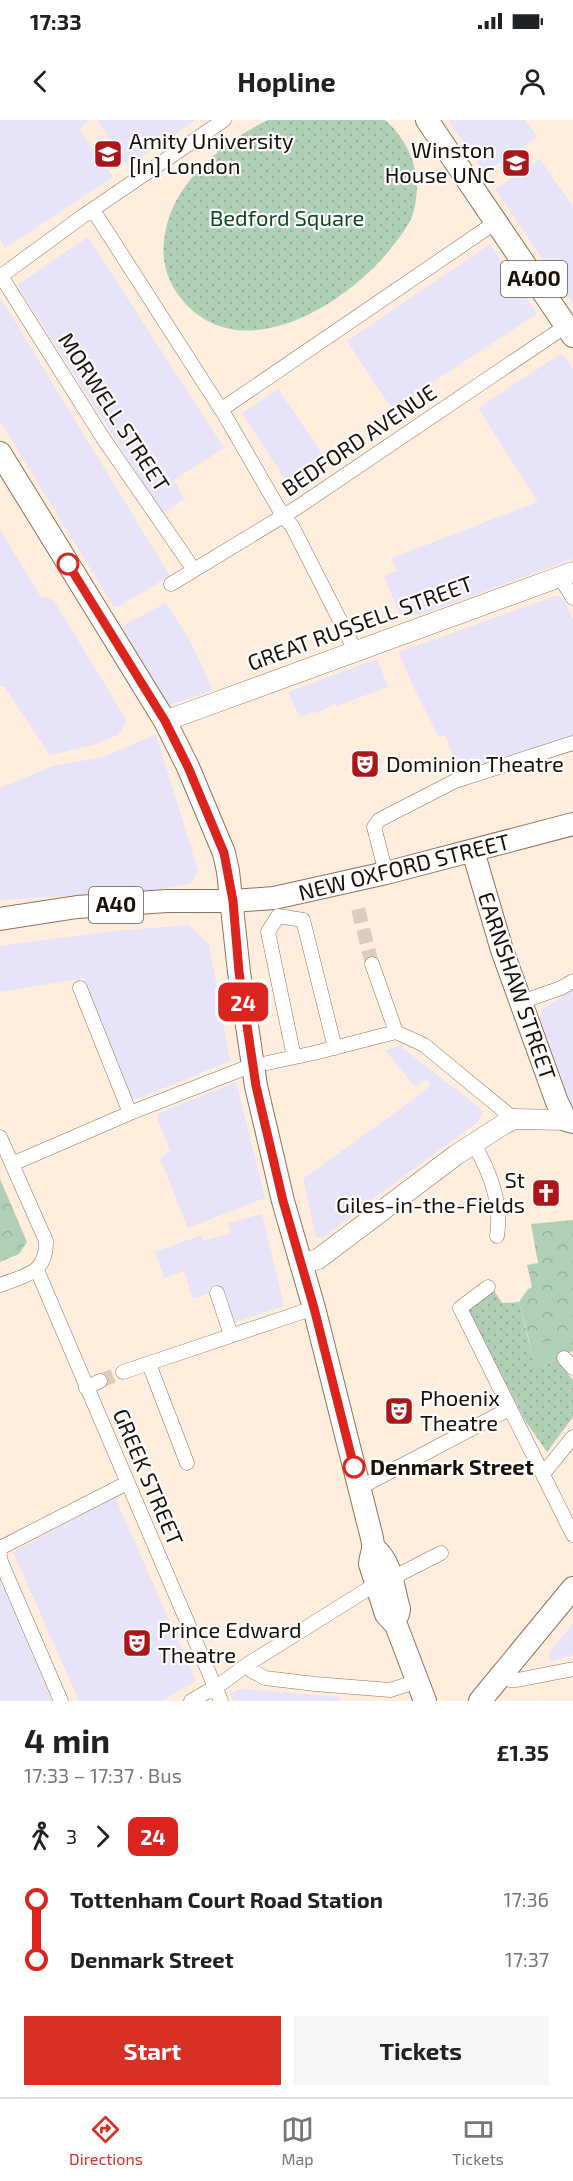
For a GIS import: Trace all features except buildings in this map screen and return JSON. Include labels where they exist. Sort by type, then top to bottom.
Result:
[{"type":"main road","name":"A400","points":[[427,120],[569,331]]},
{"type":"main road","points":[[0,453],[165,721],[188,767],[224,853],[233,901],[239,972],[256,1086],[275,1171],[314,1308],[375,1550],[370,1564],[386,1614],[396,1624],[421,1691]]},
{"type":"main road","name":"NEW OXFORD STREET","points":[[233,901],[274,898],[386,873],[573,824]]},
{"type":"main road","name":"EARNSHAW STREET","points":[[473,851],[489,908],[521,1002],[557,1102],[570,1121]]},
{"type":"main road","name":"A40","points":[[0,919],[77,907],[167,901],[233,901]]},
{"type":"main road","points":[[375,1550],[384,1556],[392,1579],[399,1609],[396,1624]]},
{"type":"main road","points":[[480,1701],[573,1588]]},
{"type":"street","points":[[1,276],[106,200],[224,120]]},
{"type":"street","points":[[93,210],[206,383],[283,516],[292,526],[355,650]]},
{"type":"street","points":[[222,409],[496,222]]},
{"type":"street","name":"MORWELL STREET","points":[[1,276],[103,438],[194,570]]},
{"type":"street","name":"BEDFORD AVENUE","points":[[171,584],[283,516],[569,331]]},
{"type":"street","points":[[567,574],[573,598]]},
{"type":"street","name":"GREAT RUSSELL STREET","points":[[165,721],[567,574]]},
{"type":"street","points":[[386,873],[374,827],[379,820],[455,781],[573,743]]},
{"type":"street","points":[[294,1057],[268,932],[278,916],[303,920],[335,1048]]},
{"type":"street","points":[[372,964],[396,1032]]},
{"type":"street","points":[[521,1002],[561,988],[573,981]]},
{"type":"street","points":[[80,988],[130,1113]]},
{"type":"street","points":[[267,1063],[396,1032],[424,1045],[514,1119]]},
{"type":"street","points":[[12,1164],[130,1113],[245,1068]]},
{"type":"street","points":[[300,1264],[318,1259],[339,1245],[473,1143],[514,1119],[570,1121]]},
{"type":"street","points":[[0,1137],[46,1241],[44,1261],[37,1269],[0,1285]]},
{"type":"street","points":[[473,1143],[484,1160],[497,1200],[499,1218],[496,1236]]},
{"type":"street","name":"GREEK STREET","points":[[37,1269],[221,1701]]},
{"type":"street","points":[[488,1287],[460,1308],[573,1535]]},
{"type":"street","points":[[218,1293],[225,1337]]},
{"type":"street","points":[[123,1372],[314,1308]]},
{"type":"street","points":[[149,1364],[187,1463]]},
{"type":"street","points":[[86,1388],[100,1381]]},
{"type":"street","points":[[359,1488],[509,1409]]},
{"type":"street","points":[[543,1474],[573,1437]]},
{"type":"street","points":[[0,1548],[127,1483]]},
{"type":"street","points":[[400,1574],[441,1553]]},
{"type":"street","points":[[0,1556],[3,1568],[61,1701]]},
{"type":"street","points":[[191,1701],[376,1584]]},
{"type":"street","points":[[248,1664],[252,1671],[264,1678],[364,1694],[390,1690],[421,1691]]},
{"type":"street","points":[[501,1675],[510,1680],[517,1680],[573,1669]]},
{"type":"shaded area","points":[[0,120],[90,120],[79,129],[113,177],[5,248],[0,240]]},
{"type":"shaded area","points":[[97,120],[195,120],[128,166]]},
{"type":"shaded area","points":[[448,120],[525,120],[537,137],[484,173]]},
{"type":"shaded area","points":[[540,159],[573,207],[573,303],[495,189]]},
{"type":"shaded area","points":[[88,237],[224,448],[174,480],[184,499],[163,514],[17,285]]},
{"type":"shaded area","points":[[490,244],[537,314],[392,409],[347,341]]},
{"type":"shaded area","points":[[0,297],[170,576],[119,606],[114,607],[0,421]]},
{"type":"shaded area","points":[[559,355],[563,355],[573,369],[573,559],[417,616],[412,610],[400,615],[384,576],[397,571],[392,558],[538,502],[478,408]]},
{"type":"shaded area","points":[[278,389],[323,455],[286,481],[242,413]]},
{"type":"shaded area","points":[[0,530],[41,597],[54,601],[124,716],[126,723],[118,735],[93,745],[50,755],[4,686],[0,687]]},
{"type":"shaded area","points":[[558,595],[564,600],[573,619],[573,735],[458,772],[446,736],[438,736],[399,652]]},
{"type":"shaded area","points":[[166,603],[190,641],[213,690],[162,708],[122,626]]},
{"type":"shaded area","points":[[377,659],[388,687],[336,706],[335,703],[317,713],[299,717],[288,692]]},
{"type":"shaded area","points":[[156,734],[198,871],[191,883],[156,890],[0,900],[0,788],[53,766],[104,757]]},
{"type":"shaded area","points":[[189,925],[209,944],[230,1061],[137,1099],[131,1098],[83,978],[0,992],[0,946],[114,931]]},
{"type":"shaded area","points":[[573,990],[573,1109],[540,1019],[543,1009]]},
{"type":"shaded area","points":[[400,1046],[481,1109],[482,1114],[478,1122],[322,1238],[316,1237],[303,1179],[431,1085],[426,1079],[415,1087],[385,1050]]},
{"type":"shaded area","points":[[236,1082],[265,1198],[188,1228],[160,1158],[170,1151],[157,1118],[159,1113]]},
{"type":"shaded area","points":[[262,1214],[283,1301],[281,1307],[233,1323],[212,1292],[193,1299],[184,1271],[164,1278],[155,1252],[202,1235],[203,1241],[231,1233],[228,1223]]},
{"type":"shaded area","points":[[115,1497],[171,1625],[174,1624],[180,1636],[177,1638],[195,1678],[194,1682],[162,1701],[79,1701],[13,1552]]},
{"type":"shaded area","points":[[0,1583],[5,1590],[52,1701],[0,1701]]},
{"type":"shaded area","points":[[573,1623],[573,1655],[549,1660],[548,1655]]},
{"type":"shaded area","points":[[241,1689],[339,1697],[340,1701],[233,1701],[230,1693]]},
{"type":"green space","name":"Bedford Square","points":[[268,120],[385,120],[403,141],[414,165],[417,192],[415,205],[409,223],[388,252],[345,292],[319,309],[291,322],[263,329],[234,330],[208,321],[178,295],[169,279],[164,261],[165,234],[178,197],[203,166],[234,140]]},
{"type":"green space","points":[[0,1179],[27,1242],[19,1254],[0,1262]]},
{"type":"green space","points":[[573,1220],[573,1351],[536,1367],[519,1302],[532,1287],[527,1265],[538,1263],[531,1224]]},
{"type":"green space","points":[[493,1289],[502,1303],[519,1302],[535,1366],[557,1360],[573,1380],[573,1417],[547,1452],[526,1422],[467,1308]]},
{"type":"green space","points":[[555,1340],[560,1359],[535,1367],[530,1345]]},
{"type":"tunnel","points":[[358,909],[372,964]]},
{"type":"tunnel","points":[[100,1381],[123,1372]]},
{"type":"bus line","name":"24","points":[[68,564],[165,721],[188,767],[224,853],[233,901],[239,972],[256,1086],[275,1171],[314,1308],[354,1467]]},
{"type":"place","name":"Amity University [In] London","points":[[108,154]]},
{"type":"place","name":"Winston House UNC","points":[[516,163]]},
{"type":"place","name":"Dominion Theatre","points":[[365,764]]},
{"type":"place","name":"St Giles-in-the-Fields","points":[[546,1193]]},
{"type":"place","name":"Phoenix Theatre","points":[[399,1411]]},
{"type":"place","name":"Denmark Street","points":[[354,1467]]},
{"type":"place","name":"Prince Edward Theatre","points":[[137,1643]]}]
